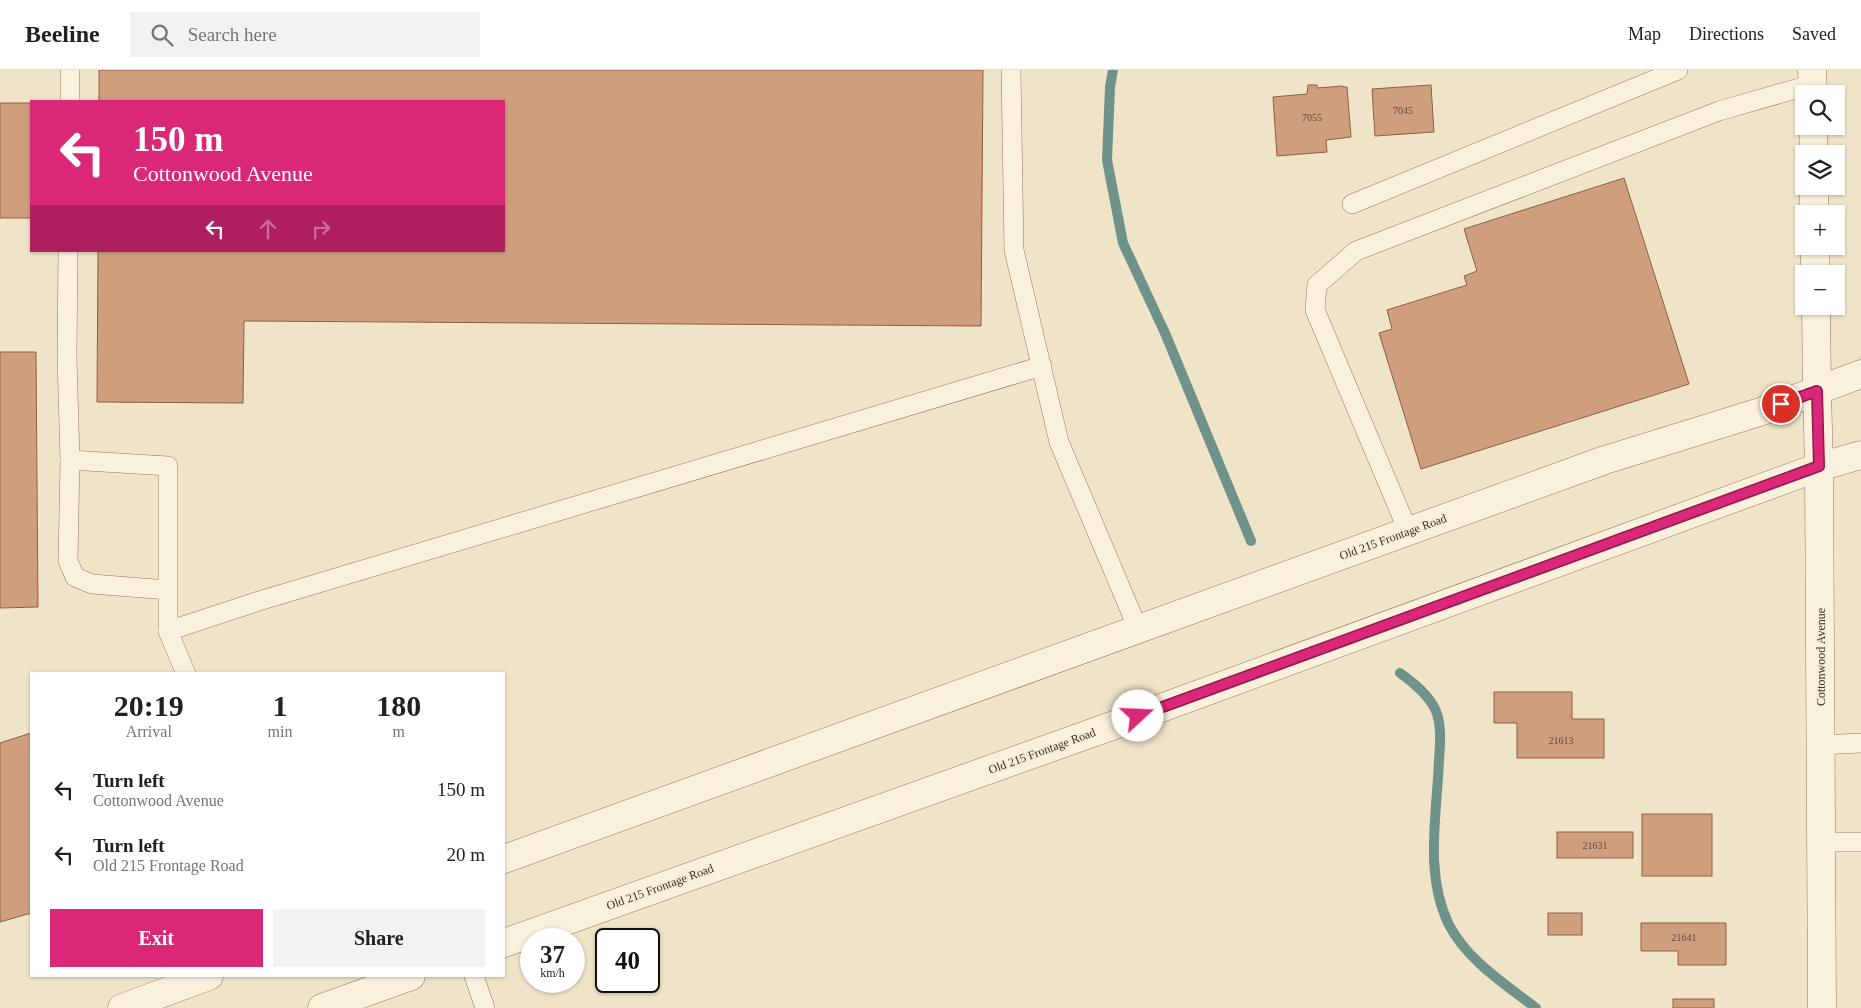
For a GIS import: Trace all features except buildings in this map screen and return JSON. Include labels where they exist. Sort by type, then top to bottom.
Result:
[{"type":"street","name":"Cottonwood Avenue","points":[[1816,315],[1819,466],[1822,1008]]},
{"type":"street","name":"Old 215 Frontage Road","points":[[505,859],[1605,460],[1763,411],[1861,374]]},
{"type":"street","name":"Old 215 Frontage Road","points":[[505,943],[1129,720],[1819,466],[1861,455]]},
{"type":"street","points":[[122,1008],[206,977]]},
{"type":"street","points":[[322,1008],[360,1002],[409,977]]},
{"type":"lane","points":[[70,70],[70,100]]},
{"type":"lane","points":[[1011,70],[1014,250],[1059,442],[1138,629]]},
{"type":"lane","points":[[1352,204],[1678,70]]},
{"type":"lane","points":[[1408,531],[1315,310],[1317,285],[1356,250],[1719,111],[1813,83]]},
{"type":"lane","points":[[68,252],[67,358],[70,460],[68,561],[76,577],[92,584],[168,590]]},
{"type":"lane","points":[[168,631],[259,600],[1042,366]]},
{"type":"lane","points":[[70,460],[168,466],[168,631],[185,672]]},
{"type":"lane","points":[[1821,745],[1861,743]]},
{"type":"lane","points":[[1822,842],[1861,842]]},
{"type":"lane","points":[[474,977],[485,1008]]},
{"type":"waterway","points":[[1113,70],[1110,87],[1107,160],[1123,243],[1165,333],[1251,541]]},
{"type":"waterway","points":[[1400,673],[1416,685],[1429,700],[1436,711],[1439,723],[1440,742],[1434,865],[1441,905],[1449,925],[1466,950],[1477,961],[1536,1008]]},
{"type":"route","points":[[1138,716],[1819,466],[1817,391],[1781,404]]}]
